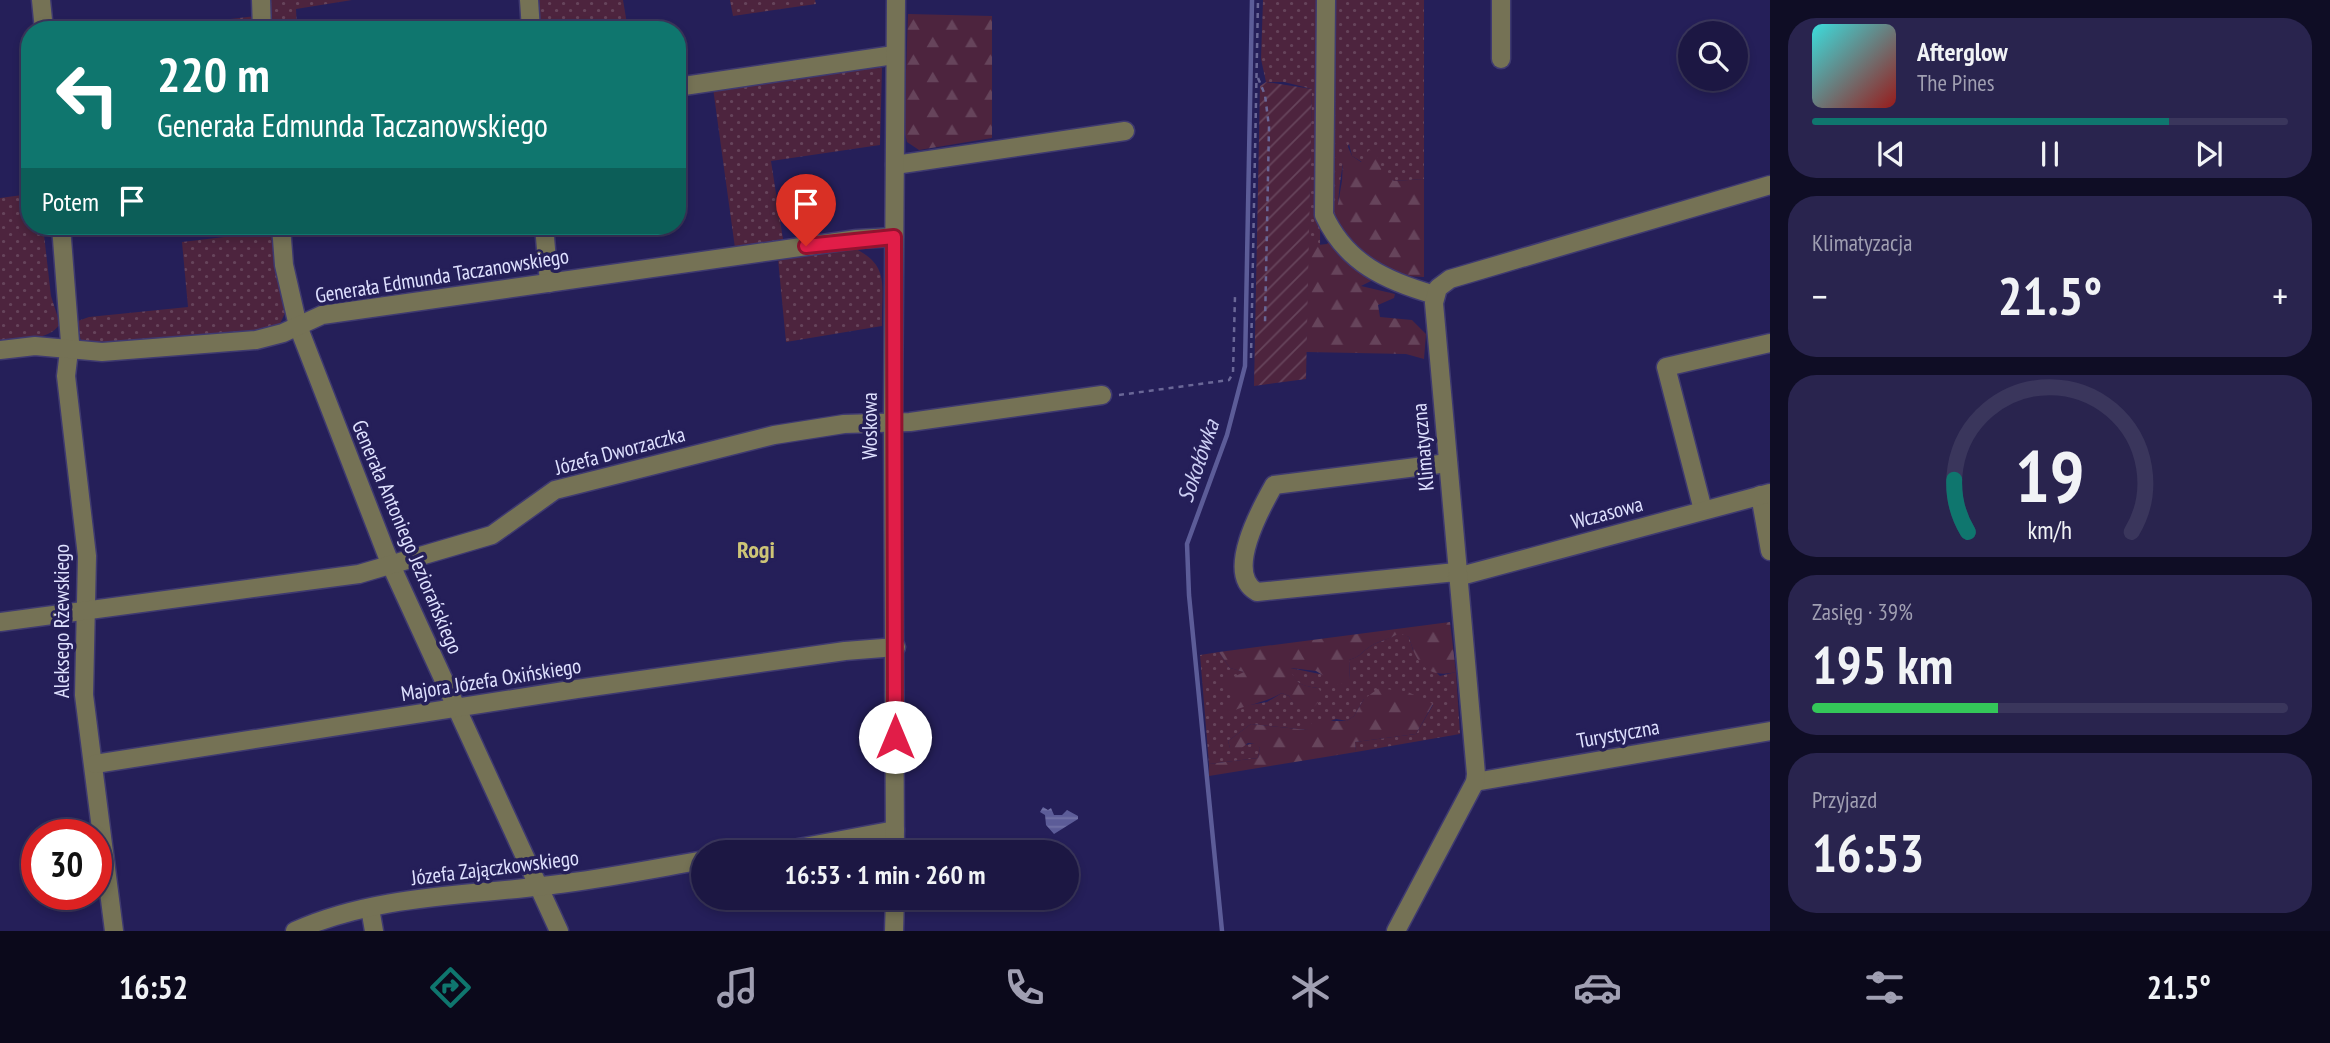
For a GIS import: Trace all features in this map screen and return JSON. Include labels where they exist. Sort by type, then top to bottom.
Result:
[{"type":"street","points":[[41,0],[43,21]]},
{"type":"street","points":[[261,0],[262,21]]},
{"type":"street","points":[[528,0],[530,21]]},
{"type":"street","name":"Woskowa","points":[[895,840],[893,422],[896,0]]},
{"type":"street","points":[[1326,0],[1324,215],[1338,241],[1366,267],[1386,279],[1435,295],[1438,288],[1450,278],[1770,185]]},
{"type":"street","points":[[1501,59],[1502,0]]},
{"type":"street","points":[[686,86],[894,55]]},
{"type":"street","points":[[895,165],[1125,131]]},
{"type":"street","name":"Aleksego Rżewskiego","points":[[62,235],[70,351],[66,376],[86,556],[84,695],[95,764],[114,931]]},
{"type":"street","name":"Generała Antoniego Jeziorańskiego","points":[[282,235],[284,265],[298,326],[390,564],[559,931]]},
{"type":"street","points":[[545,235],[549,283]]},
{"type":"street","name":"Generała Edmunda Taczanowskiego","points":[[0,350],[35,346],[102,352],[256,340],[322,315],[857,239],[894,237]]},
{"type":"street","name":"Klimatyczna","points":[[1396,931],[1475,782],[1476,765],[1456,575],[1435,295]]},
{"type":"street","points":[[1703,510],[1666,367],[1770,343]]},
{"type":"street","name":"Józefa Dworzaczka","points":[[0,622],[335,579],[492,535],[555,490],[774,435],[833,425],[893,422],[1102,395]]},
{"type":"street","name":"Wczasowa","points":[[1448,463],[1274,485],[1242,559],[1251,589],[1257,592],[1456,575],[1765,494]]},
{"type":"street","points":[[1765,494],[1770,551]]},
{"type":"street","name":"Majora Józefa Oxińskiego","points":[[95,764],[845,651],[896,647]]},
{"type":"street","name":"Turystyczna","points":[[1475,782],[1770,731]]},
{"type":"street","points":[[841,840],[895,830]]},
{"type":"street","name":"Józefa Zajączkowskiego","points":[[295,931],[331,916],[370,908],[691,862]]},
{"type":"street","points":[[370,908],[374,931]]},
{"type":"street","points":[[894,931],[895,910]]},
{"type":"path","points":[[1251,358],[1258,0]]},
{"type":"path","points":[[1257,77],[1265,95],[1269,127],[1265,324]]},
{"type":"path","points":[[1102,395],[1228,380],[1233,373],[1235,296]]},
{"type":"green space","points":[[270,0],[352,0],[296,9],[297,21],[266,21]]},
{"type":"green space","points":[[537,0],[623,0],[626,21],[538,21]]},
{"type":"green space","points":[[730,0],[815,0],[816,4],[733,16]]},
{"type":"green space","points":[[1263,0],[1322,0],[1320,247],[1308,246],[1312,89],[1284,82],[1266,82],[1261,59]]},
{"type":"green space","points":[[1330,0],[1424,0],[1424,179],[1394,181],[1352,156],[1349,144],[1340,185],[1338,229],[1331,218]]},
{"type":"green space","points":[[908,14],[992,16],[992,138],[919,150],[907,142],[904,129]]},
{"type":"green space","points":[[256,16],[256,21],[214,21]]},
{"type":"green space","points":[[877,65],[882,68],[880,145],[771,161],[783,239],[735,248],[713,88]]},
{"type":"green space","points":[[1266,82],[1312,89],[1306,379],[1254,386],[1260,86]]},
{"type":"green space","points":[[1344,138],[1352,156],[1361,162],[1369,150],[1376,152],[1382,172],[1394,181],[1424,179],[1424,277],[1383,275],[1361,286],[1395,294],[1394,298],[1378,305],[1380,317],[1412,320],[1426,334],[1424,359],[1406,354],[1306,352],[1308,246],[1327,244],[1338,229],[1336,215],[1342,181]]},
{"type":"green space","points":[[21,195],[21,235],[44,235],[51,296],[60,324],[48,334],[0,341],[0,198]]},
{"type":"green space","points":[[241,235],[275,235],[285,313],[279,326],[267,332],[83,346],[75,322],[89,317],[188,307],[182,242]]},
{"type":"green space","points":[[850,246],[873,261],[878,269],[883,288],[882,326],[786,342],[778,259]]},
{"type":"green space","points":[[1450,622],[1456,672],[1437,673],[1424,667],[1415,654],[1409,637],[1399,633],[1349,660],[1350,680],[1339,685],[1316,671],[1291,668],[1297,681],[1318,688],[1324,696],[1311,710],[1297,708],[1289,696],[1282,693],[1223,715],[1225,703],[1234,697],[1225,681],[1244,672],[1230,668],[1219,652]]},
{"type":"green space","points":[[1399,632],[1409,637],[1413,650],[1440,676],[1456,672],[1460,734],[1356,752],[1355,742],[1416,734],[1433,705],[1364,699],[1354,716],[1347,721],[1336,719],[1307,730],[1251,724],[1228,741],[1230,748],[1256,743],[1260,748],[1258,758],[1209,764],[1200,655],[1219,652],[1230,668],[1245,672],[1236,688],[1238,707],[1267,702],[1282,693],[1289,696],[1297,707],[1318,688],[1300,683],[1294,678],[1290,668],[1350,680],[1349,660]]},
{"type":"green space","points":[[1379,688],[1408,692],[1433,704],[1416,734],[1355,742],[1356,752],[1209,776],[1209,764],[1258,758],[1260,748],[1256,744],[1248,743],[1239,750],[1230,748],[1228,741],[1251,724],[1307,730],[1313,721],[1347,721],[1354,716],[1364,699]]},
{"type":"shaded area","points":[[1043,807],[1048,810],[1051,808],[1054,815],[1062,815],[1067,810],[1078,816],[1078,819],[1054,834],[1046,825],[1045,815],[1040,812]]},
{"type":"waterway","name":"Sokołówka","points":[[1222,931],[1189,595],[1187,544],[1227,435],[1245,366],[1252,0]]},
{"type":"district","name":"Rogi","points":[[756,550]]},
{"type":"route","points":[[806,246],[894,237],[895,737]]}]
